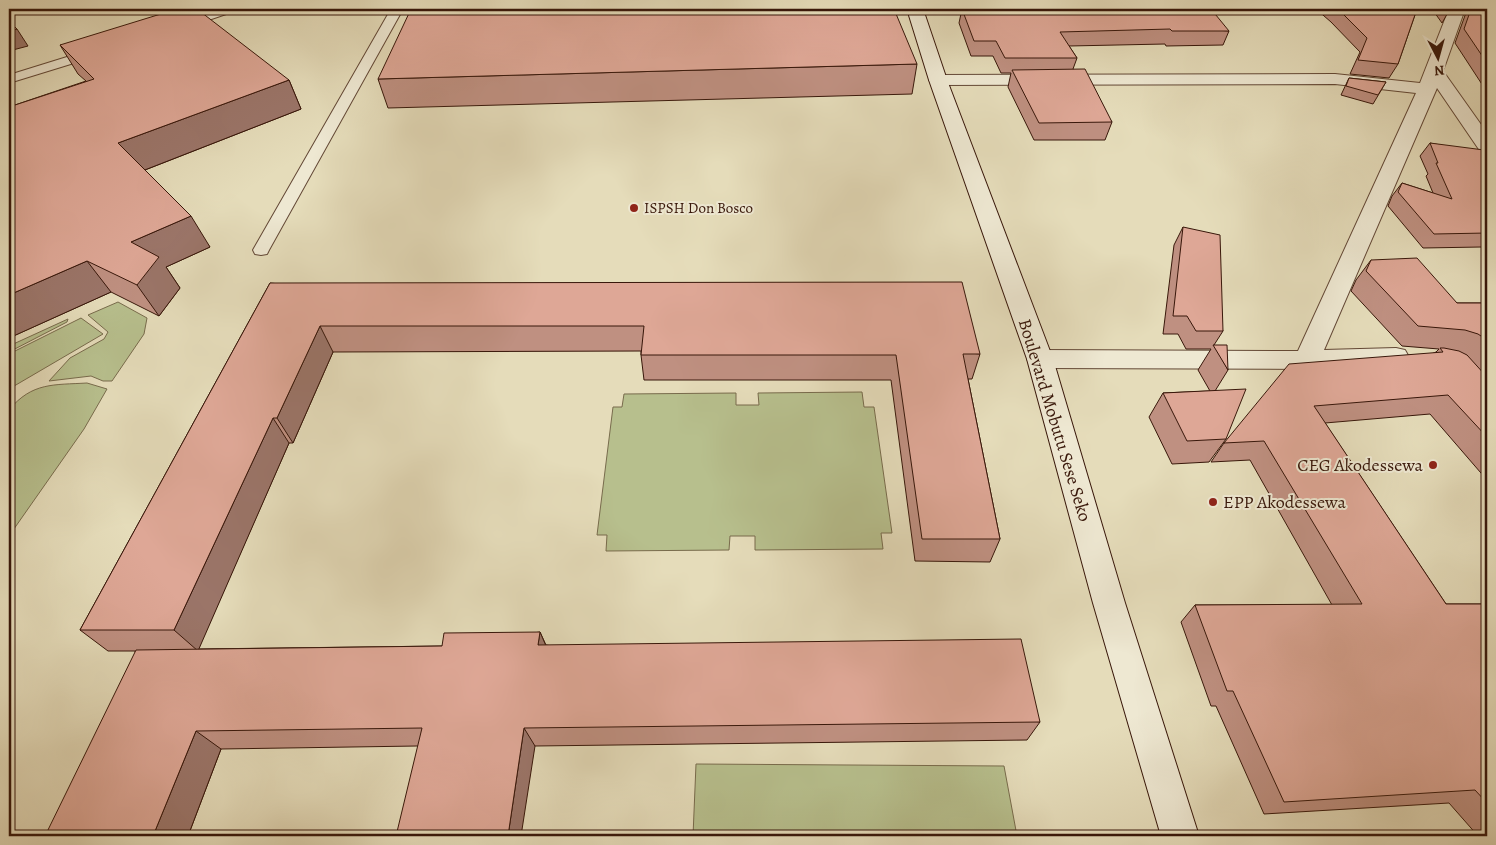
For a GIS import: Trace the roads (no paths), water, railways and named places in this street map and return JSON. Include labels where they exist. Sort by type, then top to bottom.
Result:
[{"type":"street","name":"Boulevard Mobutu Sese Seko","points":[[914,9],[1040,360],[1109,603],[1180,836]]},
{"type":"street","points":[[1307,360],[1430,80],[1457,9]]},
{"type":"street","points":[[938,80],[1430,80],[1487,147]]},
{"type":"street","points":[[1040,360],[1307,360],[1417,357]]},
{"type":"lane","points":[[166,29],[231,9]]},
{"type":"lane","points":[[261,250],[397,9]]},
{"type":"lane","points":[[9,80],[111,47]]},
{"type":"place","name":"ISPSH Don Bosco","points":[[634,208]]},
{"type":"place","name":"CEG Akodessewa","points":[[1433,465]]},
{"type":"place","name":"EPP Akodessewa","points":[[1213,502]]}]
